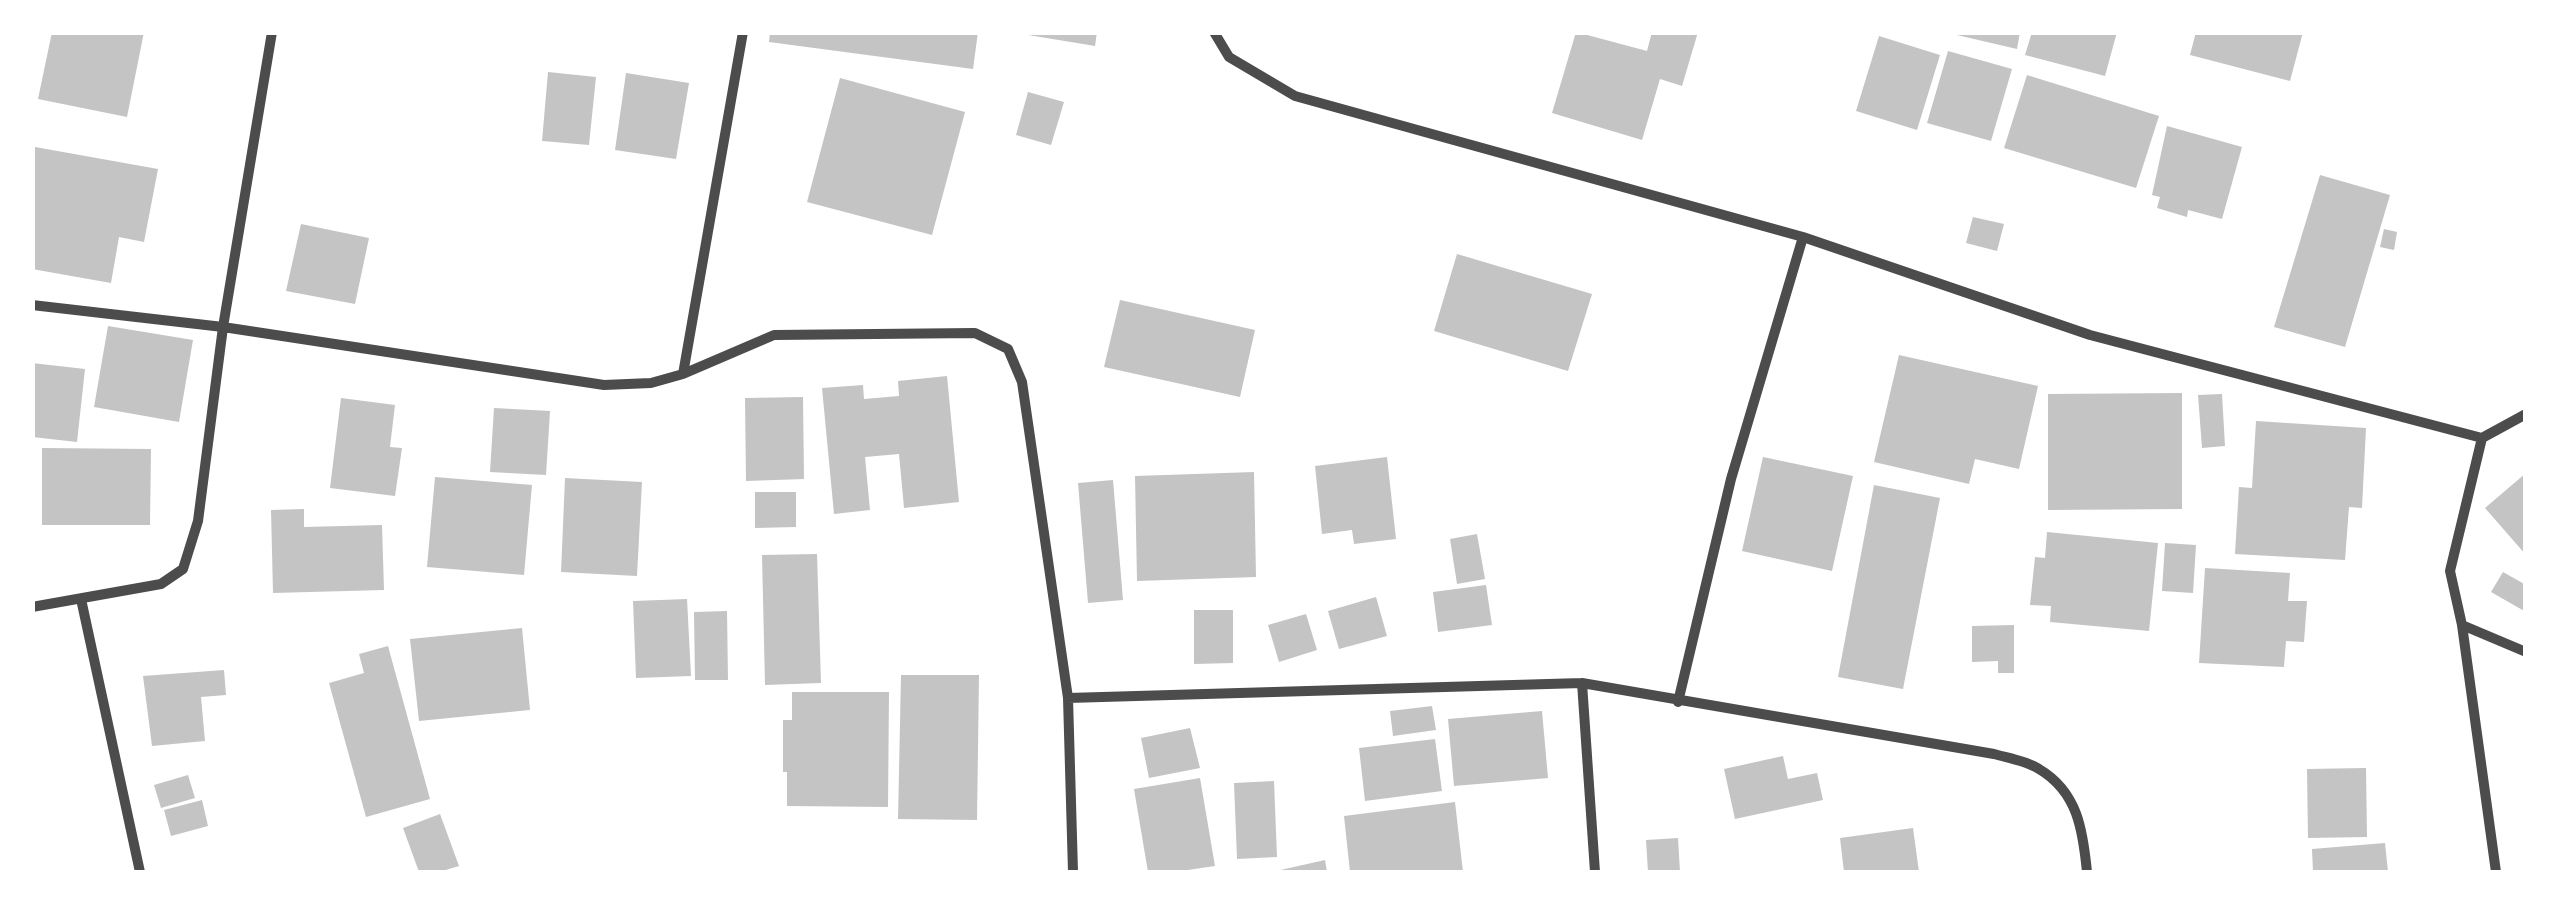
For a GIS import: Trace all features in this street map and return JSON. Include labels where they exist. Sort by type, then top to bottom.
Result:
[{"type":"street","points":[[32,607],[162,584],[182,569],[198,521],[223,328],[272,32]]},
{"type":"street","points":[[683,374],[743,32]]},
{"type":"street","points":[[1214,32],[1229,57],[1295,96],[1804,237],[2090,335],[2482,438],[2526,414]]},
{"type":"street","points":[[1678,702],[1731,479],[1804,237]]},
{"type":"street","points":[[32,305],[223,328],[604,385],[651,383],[683,374],[774,335],[975,333],[1008,350],[1022,382],[1068,698],[1072,872]]},
{"type":"street","points":[[2482,438],[2450,571],[2462,625],[2496,872]]},
{"type":"street","points":[[80,600],[140,872]]},
{"type":"street","points":[[2462,625],[2526,652]]},
{"type":"street","points":[[1068,698],[1582,683],[1994,754],[2039,768],[2073,799],[2084,840],[2087,872]]},
{"type":"street","points":[[1582,683],[1595,872]]},
{"type":"building","points":[[52,32],[144,32],[127,117],[38,99]]},
{"type":"building","points":[[770,32],[978,32],[973,69],[769,42]]},
{"type":"building","points":[[1010,32],[1097,32],[1095,46]]},
{"type":"building","points":[[1576,32],[1647,51],[1652,32],[1698,32],[1682,86],[1660,79],[1642,140],[1552,113]]},
{"type":"building","points":[[1944,32],[2020,32],[2017,49]]},
{"type":"building","points":[[2032,32],[2117,32],[2105,76],[2025,55]]},
{"type":"building","points":[[2196,32],[2303,32],[2290,81],[2190,55]]},
{"type":"building","points":[[1879,36],[1940,55],[1917,130],[1856,111]]},
{"type":"building","points":[[1948,51],[2012,69],[1991,141],[1927,123]]},
{"type":"building","points":[[548,72],[596,77],[589,145],[542,141]]},
{"type":"building","points":[[626,73],[689,83],[676,159],[615,150]]},
{"type":"building","points":[[2027,75],[2159,116],[2136,188],[2004,148]]},
{"type":"building","points":[[840,78],[965,112],[932,235],[807,202]]},
{"type":"building","points":[[1028,92],[1064,102],[1051,145],[1016,135]]},
{"type":"building","points":[[2167,126],[2242,147],[2222,219],[2188,210],[2187,217],[2157,208],[2160,197],[2152,195]]},
{"type":"building","points":[[35,147],[158,169],[144,242],[119,237],[111,283],[32,269]]},
{"type":"building","points":[[2320,175],[2390,195],[2345,347],[2274,327]]},
{"type":"building","points":[[1973,217],[2004,224],[1997,251],[1966,243]]},
{"type":"building","points":[[301,224],[369,238],[355,304],[286,291]]},
{"type":"building","points":[[2384,229],[2397,232],[2394,250],[2380,247]]},
{"type":"building","points":[[1457,254],[1592,294],[1568,371],[1434,331]]},
{"type":"building","points":[[1120,300],[1255,330],[1240,397],[1104,367]]},
{"type":"building","points":[[108,326],[193,340],[179,422],[94,407]]},
{"type":"building","points":[[1899,355],[2038,386],[2019,469],[1975,459],[1969,484],[1874,462]]},
{"type":"building","points":[[32,363],[85,369],[77,442],[32,437]]},
{"type":"building","points":[[947,376],[959,502],[904,508],[899,454],[865,457],[870,510],[834,514],[822,388],[863,385],[864,399],[899,396],[898,381]]},
{"type":"building","points":[[2182,393],[2182,509],[2048,510],[2048,394]]},
{"type":"building","points":[[2222,394],[2225,446],[2202,448],[2198,395]]},
{"type":"building","points":[[803,397],[804,479],[746,481],[745,398]]},
{"type":"building","points":[[341,398],[395,405],[390,447],[402,448],[395,496],[330,488]]},
{"type":"building","points":[[494,408],[550,411],[546,475],[490,472]]},
{"type":"building","points":[[2256,421],[2366,428],[2362,508],[2349,507],[2345,560],[2235,554],[2239,487],[2252,488]]},
{"type":"building","points":[[42,448],[151,449],[150,525],[42,525]]},
{"type":"building","points":[[1387,457],[1396,539],[1354,544],[1352,530],[1322,534],[1315,466]]},
{"type":"building","points":[[1763,457],[1853,476],[1832,571],[1742,551]]},
{"type":"building","points":[[1254,472],[1256,577],[1137,581],[1135,476]]},
{"type":"building","points":[[2526,473],[2526,555],[2485,508]]},
{"type":"building","points":[[435,477],[532,485],[524,575],[427,567]]},
{"type":"building","points":[[565,478],[642,482],[637,576],[561,572]]},
{"type":"building","points":[[1113,480],[1123,600],[1088,603],[1078,483]]},
{"type":"building","points":[[1874,485],[1940,498],[1903,689],[1838,677]]},
{"type":"building","points":[[755,492],[796,492],[796,527],[755,528]]},
{"type":"building","points":[[304,509],[304,527],[382,525],[384,590],[273,593],[271,510]]},
{"type":"building","points":[[2047,532],[2158,543],[2149,631],[2050,622],[2051,606],[2030,605],[2035,557],[2045,558]]},
{"type":"building","points":[[1477,534],[1485,579],[1457,584],[1450,539]]},
{"type":"building","points":[[2165,543],[2196,545],[2193,593],[2162,591]]},
{"type":"building","points":[[817,554],[821,683],[765,685],[762,555]]},
{"type":"building","points":[[2205,568],[2290,573],[2288,601],[2307,601],[2304,642],[2286,641],[2284,667],[2199,663]]},
{"type":"building","points":[[2503,572],[2526,585],[2526,612],[2491,592]]},
{"type":"building","points":[[1486,585],[1492,625],[1438,632],[1433,592]]},
{"type":"building","points":[[1376,597],[1387,636],[1339,649],[1328,611]]},
{"type":"building","points":[[687,599],[691,676],[636,678],[633,601]]},
{"type":"building","points":[[1194,610],[1233,610],[1233,663],[1194,664]]},
{"type":"building","points":[[727,611],[728,680],[695,680],[694,612]]},
{"type":"building","points":[[1306,614],[1317,650],[1279,662],[1268,625]]},
{"type":"building","points":[[2014,625],[2014,673],[1998,673],[1998,661],[1972,662],[1972,626]]},
{"type":"building","points":[[522,628],[530,710],[419,721],[410,639]]},
{"type":"building","points":[[388,646],[430,799],[366,817],[329,683],[364,673],[359,654]]},
{"type":"building","points":[[224,670],[226,695],[201,697],[205,741],[152,746],[143,676]]},
{"type":"building","points":[[901,675],[979,675],[977,820],[898,819]]},
{"type":"building","points":[[792,692],[889,692],[888,807],[787,806],[783,720],[792,720]]},
{"type":"building","points":[[1432,706],[1436,730],[1393,736],[1390,711]]},
{"type":"building","points":[[1542,711],[1548,778],[1454,786],[1448,719]]},
{"type":"building","points":[[1190,728],[1200,768],[1149,778],[1141,738]]},
{"type":"building","points":[[1435,739],[1442,791],[1365,801],[1359,748]]},
{"type":"building","points":[[1783,756],[1788,779],[1817,773],[1823,800],[1735,819],[1724,769]]},
{"type":"building","points":[[2366,768],[2367,837],[2308,838],[2307,769]]},
{"type":"building","points":[[188,775],[195,798],[161,808],[154,785]]},
{"type":"building","points":[[1200,778],[1215,866],[1148,872],[1134,789]]},
{"type":"building","points":[[1274,781],[1277,857],[1237,859],[1234,783]]},
{"type":"building","points":[[202,800],[208,826],[171,836],[164,810]]},
{"type":"building","points":[[1455,802],[1463,872],[1350,872],[1344,816]]},
{"type":"building","points":[[440,814],[459,866],[419,872],[403,828]]},
{"type":"building","points":[[1913,828],[1919,872],[1844,872],[1840,838]]},
{"type":"building","points":[[1678,838],[1680,872],[1648,872],[1646,840]]},
{"type":"building","points":[[2385,843],[2388,872],[2313,872],[2312,849]]},
{"type":"building","points":[[1325,860],[1327,872],[1276,872],[1276,871]]}]
